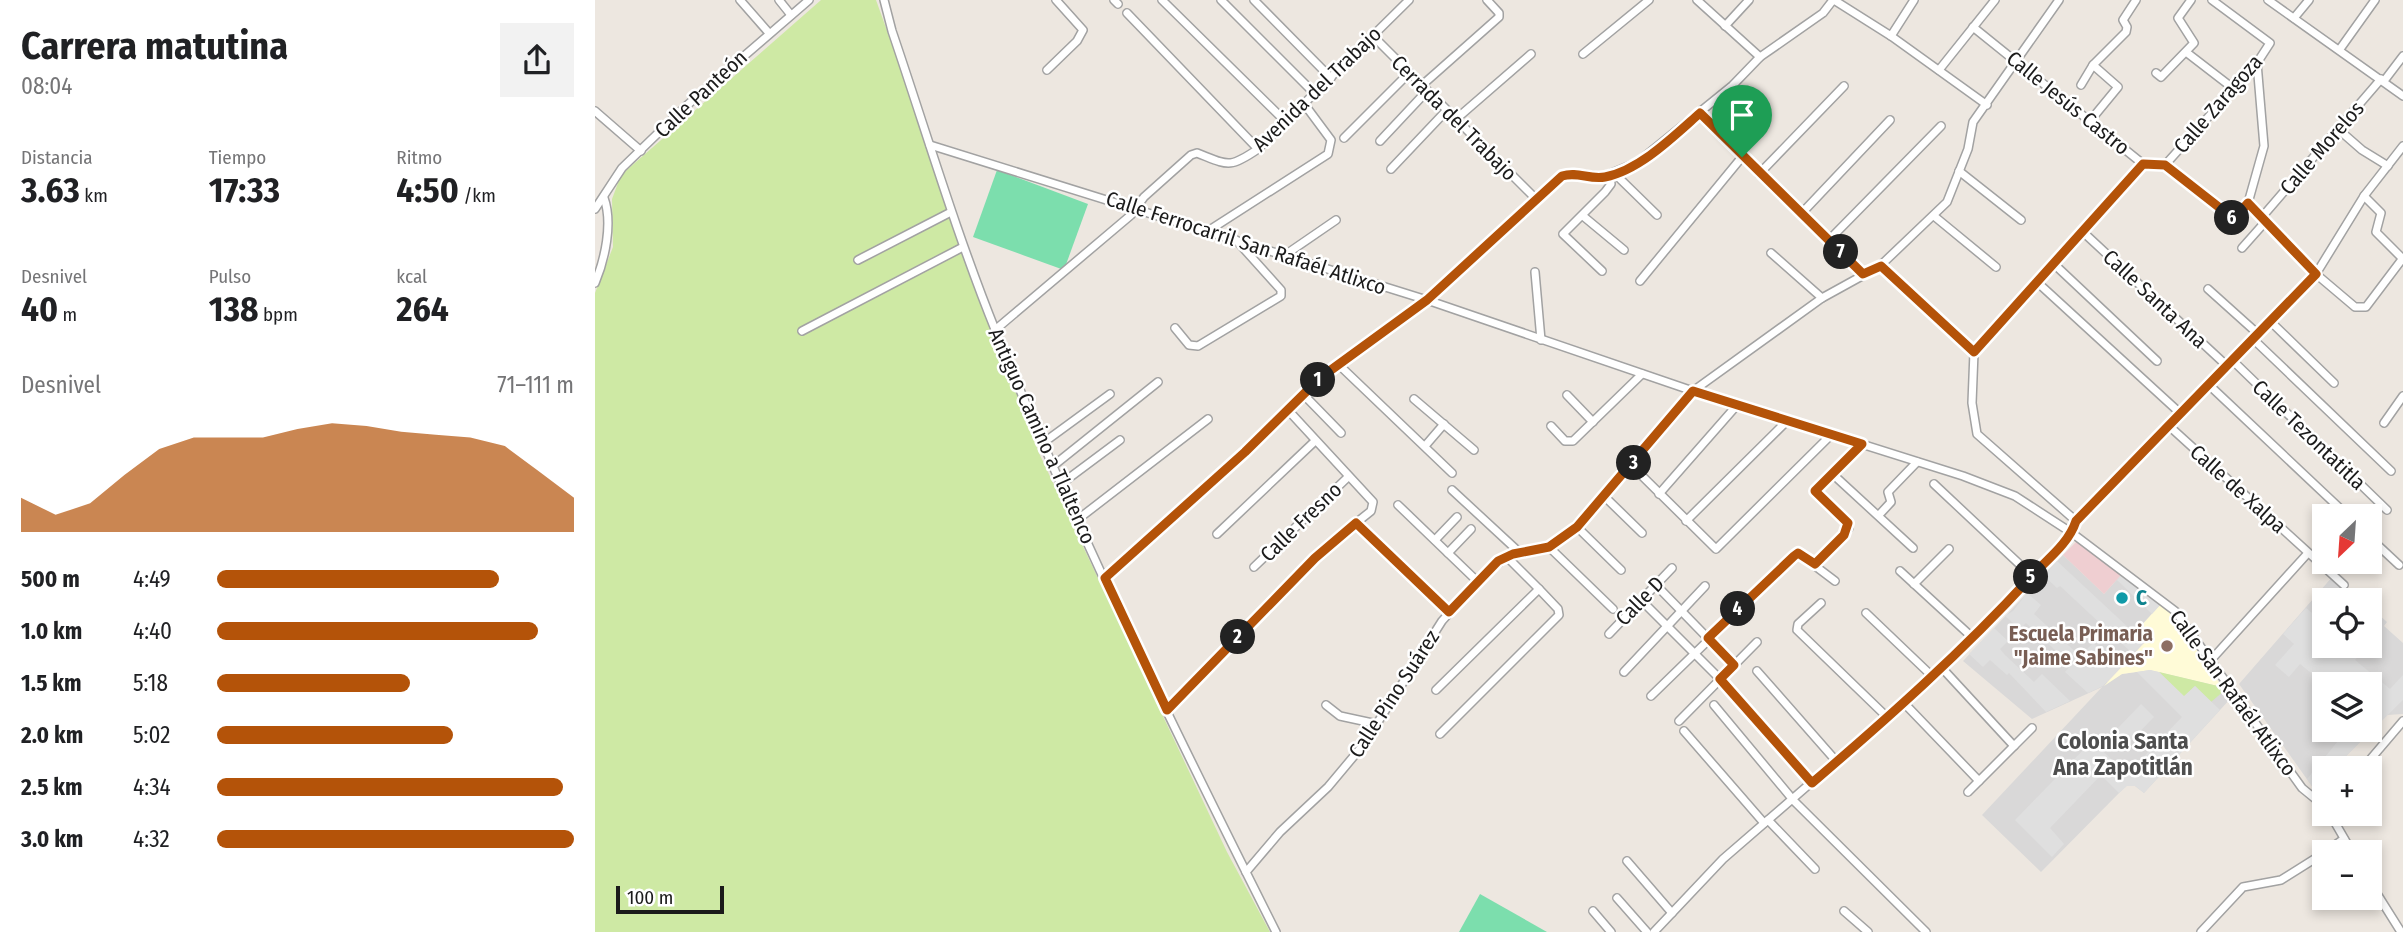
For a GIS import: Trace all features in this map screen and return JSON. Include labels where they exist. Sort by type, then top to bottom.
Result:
[{"type":"street","points":[[740,0],[769,33]]},
{"type":"street","points":[[779,0],[791,15]]},
{"type":"street","name":"Calle Panteón","points":[[595,209],[622,168],[769,33],[809,0]]},
{"type":"street","name":"Antiguo Camino a Tlaltenco","points":[[884,0],[951,212],[995,330],[1077,520],[1276,932]]},
{"type":"street","points":[[1047,70],[1077,41],[1083,30],[1056,0]]},
{"type":"street","points":[[1162,0],[1287,123]]},
{"type":"street","points":[[1221,0],[1315,94]]},
{"type":"street","points":[[1254,0],[1331,78]]},
{"type":"street","name":"Avenida del Trabajo","points":[[995,330],[1131,215],[1191,155],[1197,153],[1226,165],[1238,163],[1258,149],[1409,0]]},
{"type":"street","points":[[1380,141],[1423,89],[1499,17],[1499,13],[1487,0]]},
{"type":"street","points":[[1583,54],[1649,0]]},
{"type":"street","points":[[1697,0],[1760,57]]},
{"type":"street","points":[[1725,26],[1749,0]]},
{"type":"street","points":[[1105,578],[1245,452],[1303,394],[1339,364],[1427,300],[1562,176],[1572,173],[1593,178],[1612,174],[1656,150],[1760,57],[1823,13],[1834,0],[1891,36],[1987,105]]},
{"type":"street","points":[[1891,36],[1914,0]]},
{"type":"street","points":[[1939,71],[1995,0]]},
{"type":"street","name":"Calle Pino Suárez","points":[[1246,872],[1280,832],[1328,787],[1377,724],[1449,612],[1477,581],[1498,561],[1519,552],[1549,547],[1577,527],[1632,466],[1693,391],[1822,298],[1881,266],[1934,216],[1947,202],[1968,149],[1973,122],[2059,0]]},
{"type":"street","points":[[2081,85],[2093,65],[2126,32],[2127,27],[2123,20],[2136,0]]},
{"type":"street","points":[[2156,73],[2161,77],[2195,40],[2178,18],[2190,0]]},
{"type":"street","name":"Calle Zaragoza","points":[[2165,165],[2257,63],[2270,43],[2212,0]]},
{"type":"street","points":[[2268,0],[2403,96]]},
{"type":"street","points":[[2294,18],[2309,0]]},
{"type":"street","points":[[2340,49],[2375,0]]},
{"type":"street","points":[[1127,13],[1258,149]]},
{"type":"street","name":"Calle Jesús Castro","points":[[1973,27],[2143,164],[2165,165]]},
{"type":"street","name":"Cerrada del Trabajo","points":[[1373,36],[1535,199]]},
{"type":"street","points":[[2186,52],[2234,89]]},
{"type":"street","points":[[1455,120],[1531,54]]},
{"type":"street","name":"Calle Morelos","points":[[2242,248],[2338,129],[2403,56]]},
{"type":"street","points":[[2165,165],[2234,219],[2248,203],[2264,146],[2257,63]]},
{"type":"street","points":[[2090,121],[2118,87],[2093,65]]},
{"type":"street","points":[[1344,138],[1408,74]]},
{"type":"street","points":[[1759,174],[1845,86]]},
{"type":"street","points":[[1208,231],[1328,154],[1331,140],[1305,105]]},
{"type":"street","points":[[595,111],[641,151]]},
{"type":"street","points":[[1391,169],[1446,111]]},
{"type":"street","points":[[1700,113],[1863,274]]},
{"type":"street","points":[[1801,214],[1890,120]]},
{"type":"street","points":[[1829,240],[1941,126]]},
{"type":"street","points":[[2338,129],[2362,150],[2388,166]]},
{"type":"street","name":"Calle Ferrocarril San Rafaél Atlixco","points":[[930,145],[1427,300],[1641,374],[1917,462],[2015,496],[2072,533]]},
{"type":"street","points":[[1654,932],[1723,859],[1888,718],[1973,638],[2072,533],[2076,521],[2316,274],[2364,196],[2403,146]]},
{"type":"street","points":[[1640,281],[1742,157]]},
{"type":"street","points":[[2076,521],[1977,434],[1972,402],[1974,352],[2143,164]]},
{"type":"street","points":[[1959,171],[2021,220]]},
{"type":"street","points":[[1612,174],[1657,215]]},
{"type":"street","points":[[1602,271],[1563,234],[1605,192],[1611,184],[1612,174]]},
{"type":"street","points":[[2248,203],[2316,274],[2361,310],[2403,258],[2376,232],[2381,213],[2364,196]]},
{"type":"street","points":[[595,283],[606,237],[608,209],[604,198]]},
{"type":"street","points":[[858,260],[951,212]]},
{"type":"street","points":[[1583,216],[1624,250]]},
{"type":"street","points":[[1934,216],[1996,267]]},
{"type":"street","points":[[1285,255],[1336,220]]},
{"type":"street","name":"Calle Santa Ana","points":[[2083,232],[2229,362]]},
{"type":"street","points":[[1175,328],[1189,345],[1198,346],[1282,294],[1236,240]]},
{"type":"street","points":[[802,331],[963,247]]},
{"type":"street","points":[[1771,253],[1822,298]]},
{"type":"street","points":[[2054,264],[2157,361]]},
{"type":"street","points":[[1881,266],[1974,352]]},
{"type":"street","points":[[1535,272],[1541,340]]},
{"type":"street","points":[[2037,282],[2180,413]]},
{"type":"street","points":[[2208,289],[2391,471]]},
{"type":"street","points":[[2270,320],[2334,383]]},
{"type":"street","name":"Calle Tezontatitla","points":[[2229,362],[2387,510]]},
{"type":"street","points":[[1339,364],[1452,473]]},
{"type":"street","points":[[1551,426],[1569,442],[1641,374]]},
{"type":"street","points":[[1053,466],[1158,382]]},
{"type":"street","points":[[2208,384],[2335,504]]},
{"type":"street","points":[[1043,443],[1110,394]]},
{"type":"street","points":[[1303,394],[1341,432]]},
{"type":"street","points":[[1567,395],[1593,422]]},
{"type":"street","points":[[2384,423],[2403,396]]},
{"type":"street","points":[[1414,399],[1474,450]]},
{"type":"street","points":[[1659,494],[1738,404]]},
{"type":"street","points":[[1167,710],[1315,558],[1374,506],[1287,409]]},
{"type":"street","points":[[1077,520],[1208,419]]},
{"type":"street","points":[[1686,520],[1788,420]]},
{"type":"street","points":[[1425,446],[1444,424]]},
{"type":"street","name":"Calle de Xalpa","points":[[2168,425],[2343,585]]},
{"type":"street","points":[[1632,466],[1716,549],[1832,434]]},
{"type":"street","points":[[1061,484],[1119,440]]},
{"type":"street","points":[[1217,534],[1314,442]]},
{"type":"street","points":[[1815,564],[1849,528],[1848,523],[1815,491],[1862,444]]},
{"type":"street","points":[[1879,515],[1891,502],[1888,492],[1917,462]]},
{"type":"street","name":"Calle Fresno","points":[[1254,567],[1347,478]]},
{"type":"street","points":[[1838,479],[1913,548]]},
{"type":"street","points":[[1934,484],[2032,576]]},
{"type":"street","points":[[1452,490],[1519,552]]},
{"type":"street","points":[[1604,496],[1642,533]]},
{"type":"street","points":[[1398,505],[1477,581]]},
{"type":"street","points":[[1435,540],[1457,517]]},
{"type":"street","points":[[1356,523],[1449,612]]},
{"type":"street","points":[[1577,527],[1621,570]]},
{"type":"street","points":[[1448,553],[1471,529]]},
{"type":"street","name":"Calle San Rafaél Atlixco","points":[[2072,533],[2166,603],[2211,660],[2302,788],[2312,796]]},
{"type":"street","points":[[1549,547],[1613,609]]},
{"type":"street","points":[[1915,584],[1949,549]]},
{"type":"street","points":[[2382,549],[2399,565]]},
{"type":"street","points":[[1651,696],[1798,553],[1835,581]]},
{"type":"street","points":[[2211,660],[2308,553]]},
{"type":"street","points":[[1440,734],[1559,615],[1559,609],[1507,557]]},
{"type":"street","name":"Calle D","points":[[1609,634],[1672,568]]},
{"type":"street","points":[[1900,571],[1973,638]]},
{"type":"street","points":[[1656,585],[1734,665]]},
{"type":"street","points":[[1624,672],[1670,627],[1705,586]]},
{"type":"street","points":[[1436,690],[1539,589]]},
{"type":"street","points":[[1641,600],[1720,679],[1812,783]]},
{"type":"street","points":[[1821,603],[1798,624],[1797,630],[1888,718]]},
{"type":"street","points":[[1865,613],[1933,677]]},
{"type":"street","points":[[1679,721],[1757,642]]},
{"type":"street","points":[[1942,668],[2014,746]]},
{"type":"street","points":[[1757,671],[1837,762]]},
{"type":"street","points":[[1904,703],[1979,781]]},
{"type":"street","points":[[1326,705],[1341,716],[1377,724]]},
{"type":"street","points":[[1714,705],[1794,801],[1926,932]]},
{"type":"street","points":[[2373,756],[2403,721]]},
{"type":"street","points":[[1968,792],[2032,729]]},
{"type":"street","points":[[1684,731],[1766,822],[1815,869]]},
{"type":"street","points":[[2337,826],[2344,839]]},
{"type":"street","points":[[1627,860],[1672,913]]},
{"type":"street","points":[[2201,932],[2243,887],[2281,880],[2312,861]]},
{"type":"street","points":[[1617,898],[1647,932]]},
{"type":"street","points":[[2382,902],[2401,932]]},
{"type":"street","points":[[1593,911],[1611,932]]},
{"type":"street","points":[[1844,911],[1868,932]]},
{"type":"street","points":[[1661,925],[1667,932]]},
{"type":"shaded area","points":[[2077,541],[2121,575],[2104,594],[2063,555]]},
{"type":"shaded area","points":[[2063,555],[2104,594],[2121,575],[2160,605],[2140,627],[2150,636],[2106,683],[2122,674],[2150,670],[2222,687],[2231,698],[2144,793],[2135,786],[2126,786],[2041,872],[1982,815],[2102,687],[2032,719],[1963,661]]},
{"type":"shaded area","points":[[2057,561],[2144,642],[2133,654],[2060,586],[2057,588],[2044,576]]},
{"type":"shaded area","points":[[2121,575],[2160,605],[2152,614],[2117,580]]},
{"type":"shaded area","points":[[2333,576],[2347,588],[2323,588]]},
{"type":"shaded area","points":[[2027,593],[2041,605],[2034,614],[2080,656],[2093,643],[2120,668],[2103,686],[2088,693],[2065,672],[2071,665],[2026,623],[2020,629],[2005,616],[2013,611]]},
{"type":"shaded area","points":[[2312,600],[2312,658],[2382,658],[2382,618],[2387,622],[2384,626],[2403,643],[2403,714],[2387,715],[2382,720],[2382,672],[2312,672],[2312,742],[2360,742],[2346,756],[2312,756],[2312,786],[2239,684]]},
{"type":"shaded area","name":"Escuela Primaria \"Jaime Sabines\"","points":[[2160,605],[2172,614],[2222,687],[2150,670],[2122,674],[2104,686],[2150,637],[2140,627]]},
{"type":"shaded area","points":[[2306,608],[2312,613],[2312,658],[2357,658],[2355,660],[2369,672],[2312,674],[2300,664],[2289,677],[2275,665],[2294,644],[2283,634]]},
{"type":"shaded area","points":[[1994,628],[2008,641],[2000,649],[2005,655],[2034,682],[2042,674],[2070,701],[2046,712],[2009,673],[2007,675],[1990,660],[1983,667],[1969,654]]},
{"type":"shaded area","points":[[2137,672],[2159,672],[2184,696],[2195,686],[2220,710],[2144,793],[2135,786],[2127,786],[2119,793],[2101,775],[2050,828],[2064,844],[2052,857],[2015,820],[2092,741],[2127,774],[2182,717]]},
{"type":"shaded area","points":[[2403,675],[2403,700],[2382,721],[2382,682],[2390,689]]},
{"type":"shaded area","points":[[2141,704],[2154,717],[2127,745],[2114,732]]},
{"type":"shaded area","points":[[2337,742],[2360,742],[2346,756],[2326,756]]},
{"type":"shaded area","points":[[2312,773],[2312,786],[2307,779]]},
{"type":"green space","points":[[821,0],[876,0],[1039,453],[1227,852],[1270,932],[595,932],[595,293],[613,247],[612,199],[621,175]]},
{"type":"green space","points":[[997,170],[1088,204],[1064,270],[973,237]]},
{"type":"green space","points":[[2159,672],[2222,687],[2225,690],[2211,702],[2195,686],[2184,697]]},
{"type":"green space","points":[[1480,894],[1547,932],[1459,932]]},
{"type":"place","name":"C","points":[[2122,598]]},
{"type":"place","name":"Escuela Primaria \"Jaime Sabines\"","points":[[2167,646]]},
{"type":"district","name":"Colonia Santa Ana Zapotitlán","points":[[2123,754]]},
{"type":"route","points":[[1700,113],[1742,157],[1863,274],[1881,266],[1974,352],[2143,164],[2165,165],[2234,219],[2248,203],[2316,274],[2076,521],[2072,533],[2059,548],[1978,634],[1812,783],[1720,679],[1734,665],[1708,638],[1794,556],[1798,553],[1815,564],[1844,535],[1849,528],[1848,523],[1815,491],[1862,444],[1693,391],[1632,466],[1577,527],[1549,547],[1519,552],[1498,561],[1449,612],[1356,523],[1315,558],[1167,710],[1105,578],[1245,452],[1320,378],[1447,284],[1562,176],[1572,173],[1593,178],[1610,176],[1656,150],[1700,113]]}]
